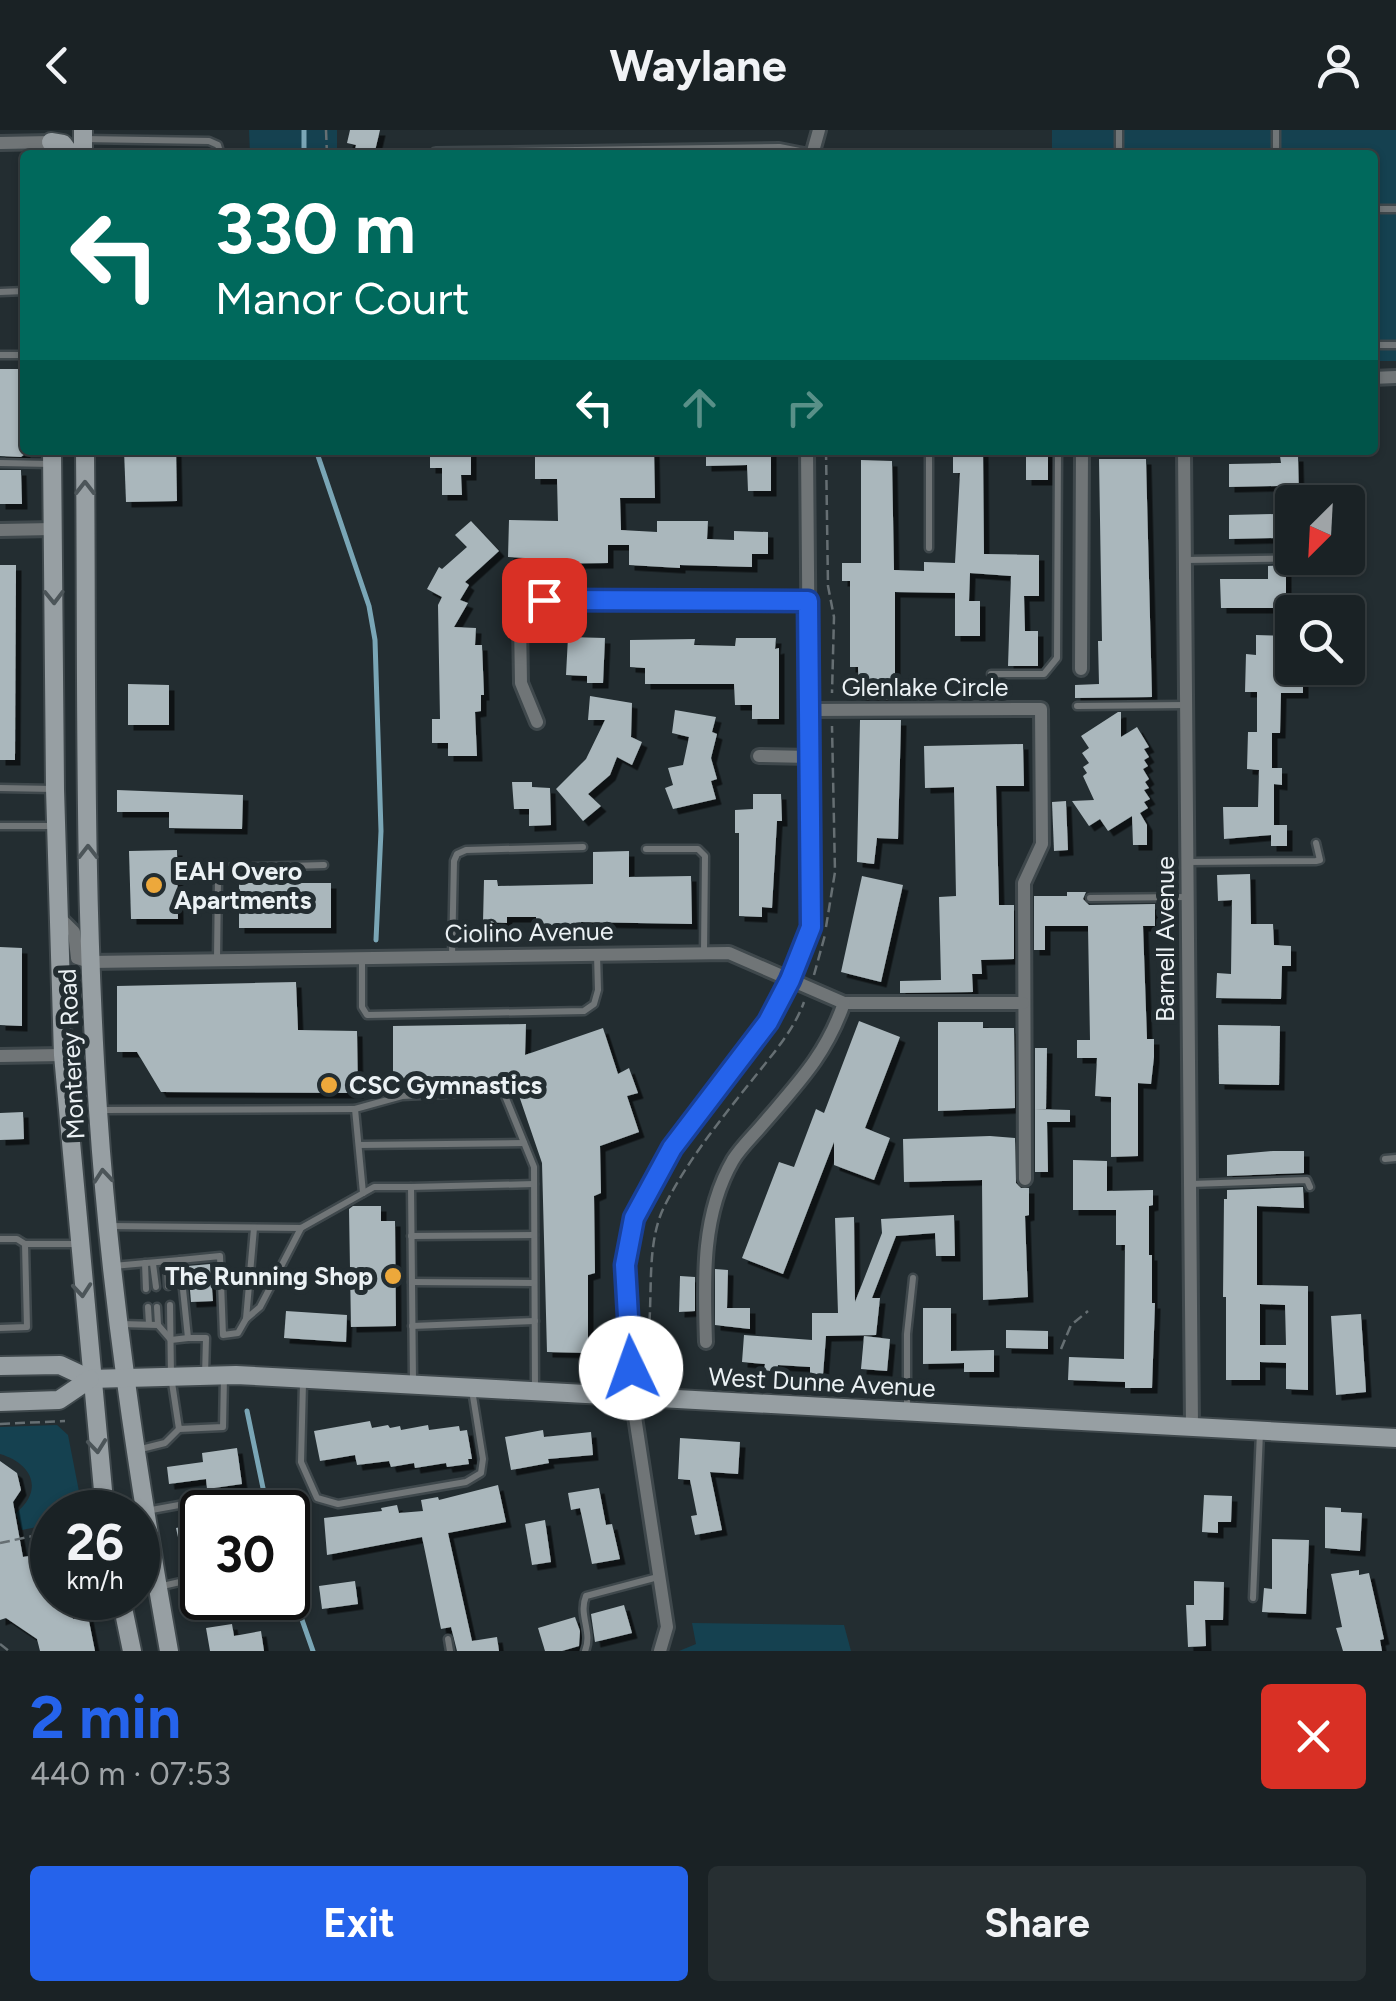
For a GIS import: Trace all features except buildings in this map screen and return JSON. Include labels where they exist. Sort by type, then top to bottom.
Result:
[{"type":"main road","name":"Monterey Road","points":[[85,455],[90,962],[98,1110],[111,1266],[141,1490]]},
{"type":"main road","name":"Monterey Road","points":[[52,457],[57,915],[63,1055],[103,1490]]},
{"type":"main road","points":[[0,1366],[60,1365],[90,1378]]},
{"type":"main road","name":"West Dunne Avenue","points":[[90,1378],[303,1379],[1396,1438]]},
{"type":"main road","points":[[0,1402],[59,1400],[90,1378]]},
{"type":"main road","name":"Monterey Road","points":[[160,1607],[169,1651]]},
{"type":"main road","points":[[126,1620],[132,1651]]},
{"type":"street","points":[[0,143],[51,142]]},
{"type":"street","points":[[660,1651],[667,1627],[632,1397],[625,1265],[634,1218],[672,1148],[744,1058],[790,980],[811,927],[807,455]]},
{"type":"street","points":[[1081,669],[1082,455]]},
{"type":"street","name":"Barnell Avenue","points":[[1184,455],[1192,1427]]},
{"type":"street","points":[[0,530],[53,530]]},
{"type":"street","points":[[536,722],[521,683],[520,620],[526,606],[544,600],[808,601]]},
{"type":"street","name":"Glenlake Circle","points":[[810,710],[1041,708],[1042,844],[1024,883],[1023,1003]]},
{"type":"street","points":[[759,756],[811,757]]},
{"type":"street","points":[[57,915],[74,932],[77,958],[90,962]]},
{"type":"street","name":"Ciolino Avenue","points":[[90,962],[704,953],[743,956],[844,1003],[1023,1003]]},
{"type":"street","points":[[706,1342],[704,1273],[710,1222],[721,1186],[734,1157],[820,1058],[833,1036],[844,1003]]},
{"type":"street","points":[[1023,1003],[1025,1179]]},
{"type":"street","points":[[0,1056],[63,1055]]},
{"type":"lane","points":[[83,141],[208,141],[218,145],[220,150]]},
{"type":"lane","points":[[929,455],[930,548]]},
{"type":"lane","points":[[990,674],[1044,674],[1057,658],[1058,455]]},
{"type":"lane","points":[[0,463],[52,457]]},
{"type":"lane","points":[[1185,560],[1275,559]]},
{"type":"lane","points":[[1076,706],[1186,705]]},
{"type":"lane","points":[[0,788],[55,789]]},
{"type":"lane","points":[[0,826],[56,826]]},
{"type":"lane","points":[[1187,862],[1316,861],[1320,860],[1316,843]]},
{"type":"lane","points":[[452,956],[457,854],[466,850],[583,847]]},
{"type":"lane","points":[[646,849],[698,849],[705,856],[704,953]]},
{"type":"lane","points":[[217,960],[218,878],[223,868],[324,865]]},
{"type":"lane","points":[[1090,898],[1187,897]]},
{"type":"lane","points":[[362,956],[362,1007],[367,1015],[584,1011],[594,1004],[598,990],[597,954]]},
{"type":"lane","points":[[98,1110],[356,1109],[402,1096],[502,1090],[534,1168],[535,1392]]},
{"type":"lane","points":[[356,1109],[364,1193]]},
{"type":"lane","points":[[359,1145],[524,1143]]},
{"type":"lane","points":[[1385,1159],[1396,1158]]},
{"type":"lane","points":[[1190,1184],[1290,1179],[1307,1180],[1310,1187]]},
{"type":"lane","points":[[107,1226],[301,1228],[374,1187],[534,1184]]},
{"type":"lane","points":[[411,1187],[413,1385]]},
{"type":"lane","points":[[246,1319],[254,1228]]},
{"type":"lane","points":[[111,1266],[220,1256],[223,1335],[238,1333],[246,1319],[260,1308],[301,1228]]},
{"type":"lane","points":[[411,1236],[534,1235]]},
{"type":"lane","points":[[0,1239],[25,1244],[78,1244]]},
{"type":"lane","points":[[0,1328],[27,1328],[25,1244]]},
{"type":"lane","points":[[180,1260],[188,1338]]},
{"type":"lane","points":[[167,1262],[168,1286]]},
{"type":"lane","points":[[149,1263],[151,1288]]},
{"type":"lane","points":[[907,1412],[907,1334],[913,1278]]},
{"type":"lane","points":[[412,1282],[534,1282]]},
{"type":"lane","points":[[170,1305],[171,1376],[179,1429]]},
{"type":"lane","points":[[152,1307],[153,1324]]},
{"type":"lane","points":[[412,1326],[535,1321]]},
{"type":"lane","points":[[118,1324],[153,1324],[170,1340],[206,1338],[215,1377],[222,1427],[179,1429],[165,1443],[136,1450]]},
{"type":"lane","points":[[303,1379],[301,1462],[317,1498],[338,1504],[466,1482],[481,1473],[483,1459],[472,1388]]},
{"type":"lane","points":[[1254,1598],[1260,1431]]},
{"type":"lane","points":[[586,1651],[589,1642],[581,1608],[586,1596],[659,1576]]},
{"type":"lane","points":[[448,1638],[450,1651]]},
{"type":"path","points":[[652,1372],[645,1358],[652,1322],[651,1270],[654,1233],[664,1207],[704,1143],[799,1015],[820,961],[835,872],[834,617],[828,586],[826,455]]},
{"type":"path","points":[[1061,1349],[1071,1324],[1088,1310]]},
{"type":"path","points":[[0,1424],[65,1421]]},
{"type":"path","points":[[0,1542],[30,1536]]},
{"type":"path","points":[[0,1644],[8,1651]]},
{"type":"shaded area","points":[[249,130],[337,130],[337,150],[250,150]]},
{"type":"shaded area","points":[[1052,130],[1396,130],[1396,361],[1378,361],[1378,150],[1052,150]]},
{"type":"shaded area","points":[[57,1425],[68,1435],[79,1490],[31,1490],[26,1470],[0,1454],[0,1427]]},
{"type":"shaded area","points":[[30,1495],[30,1528],[22,1530],[16,1513]]},
{"type":"shaded area","points":[[692,1623],[844,1625],[851,1651],[679,1651],[696,1644]]},
{"type":"waterway","points":[[304,130],[304,150]]},
{"type":"waterway","points":[[318,455],[369,606],[375,640],[381,831],[376,940]]},
{"type":"waterway","points":[[247,1411],[263,1490]]},
{"type":"waterway","points":[[302,1620],[313,1651]]},
{"type":"place","name":"EAH Overo Apartments","points":[[154,885]]},
{"type":"place","name":"CSC Gymnastics","points":[[329,1085]]},
{"type":"place","name":"The Running Shop","points":[[393,1276]]},
{"type":"route","points":[[544,600],[808,601],[811,927],[768,1022],[672,1148],[634,1218],[625,1265],[631,1368]]}]
